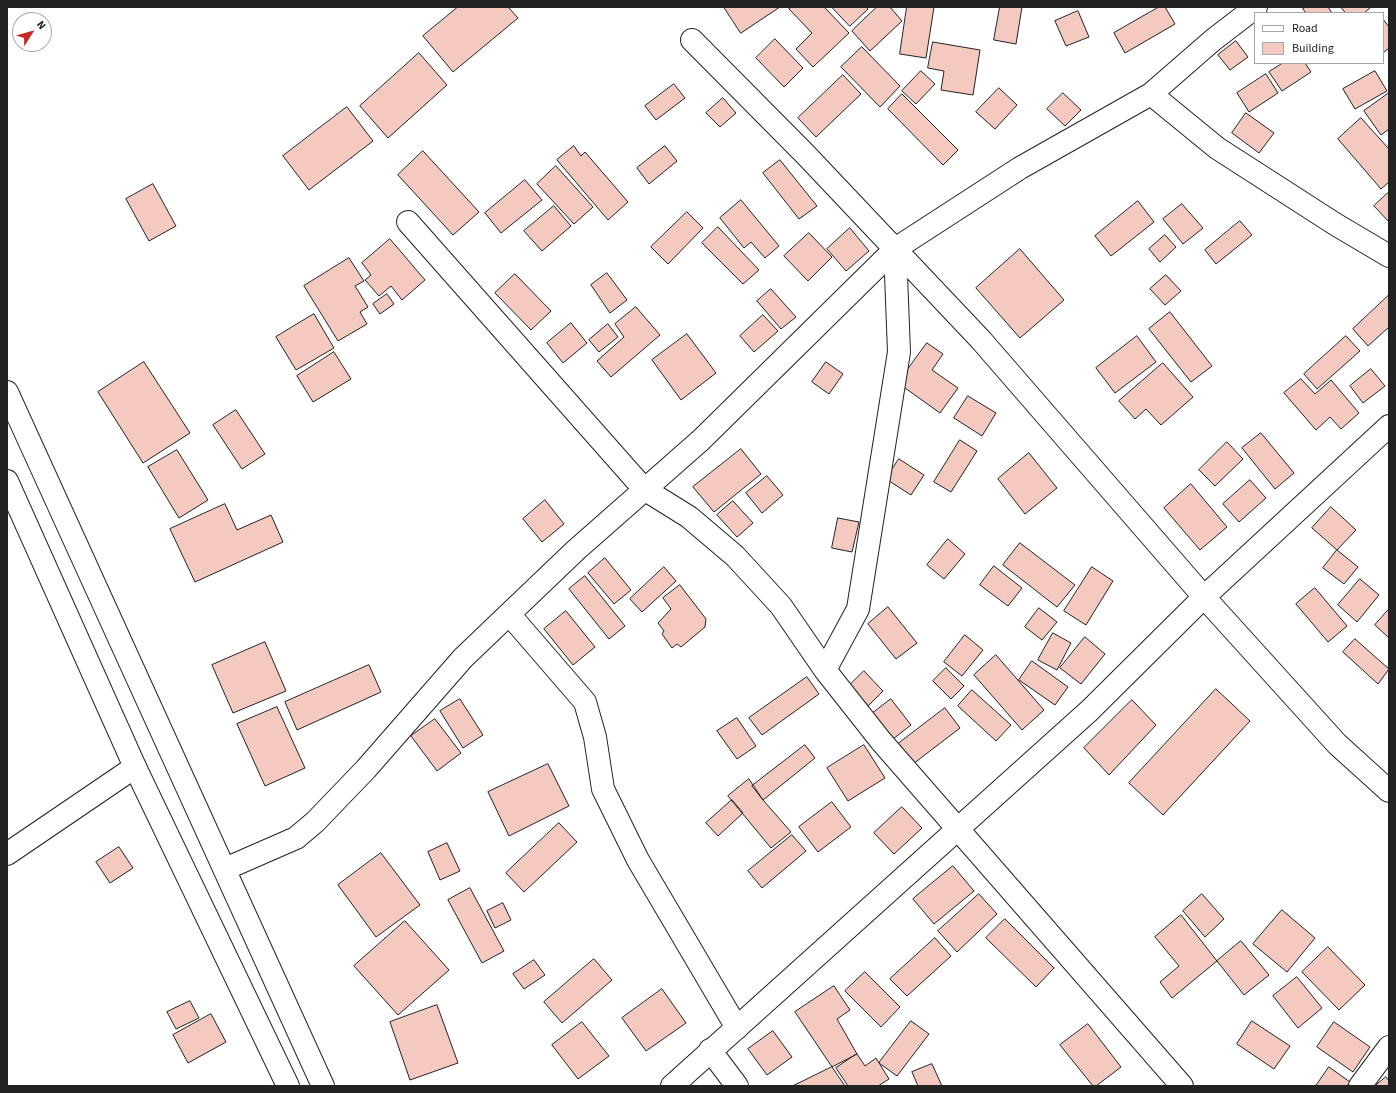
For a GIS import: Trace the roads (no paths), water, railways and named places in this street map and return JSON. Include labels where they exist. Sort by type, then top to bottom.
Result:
[{"type":"street","points":[[225,870],[296,838],[315,822],[366,769],[463,658],[576,550],[644,488],[702,440],[895,249],[1020,168],[1151,94],[1213,40],[1256,7]]},
{"type":"street","points":[[692,40],[981,340],[1204,597],[1337,744],[1389,791]]},
{"type":"street","points":[[1151,94],[1217,148],[1335,224],[1389,256]]},
{"type":"street","points":[[408,222],[644,488],[689,517],[735,556],[781,606],[825,670],[881,741],[1182,1086]]},
{"type":"street","points":[[825,670],[858,609],[899,352],[895,249]]},
{"type":"street","points":[[7,392],[323,1086]]},
{"type":"street","points":[[672,1086],[710,1050],[737,1028],[1089,711],[1204,597],[1389,426]]},
{"type":"street","points":[[7,481],[136,767],[288,1086]]},
{"type":"street","points":[[509,614],[586,702],[595,737],[603,789],[638,860],[737,1028]]},
{"type":"street","points":[[7,854],[136,767]]},
{"type":"street","points":[[1360,1086],[1389,1047]]},
{"type":"street","points":[[710,1050],[737,1086]]}]
